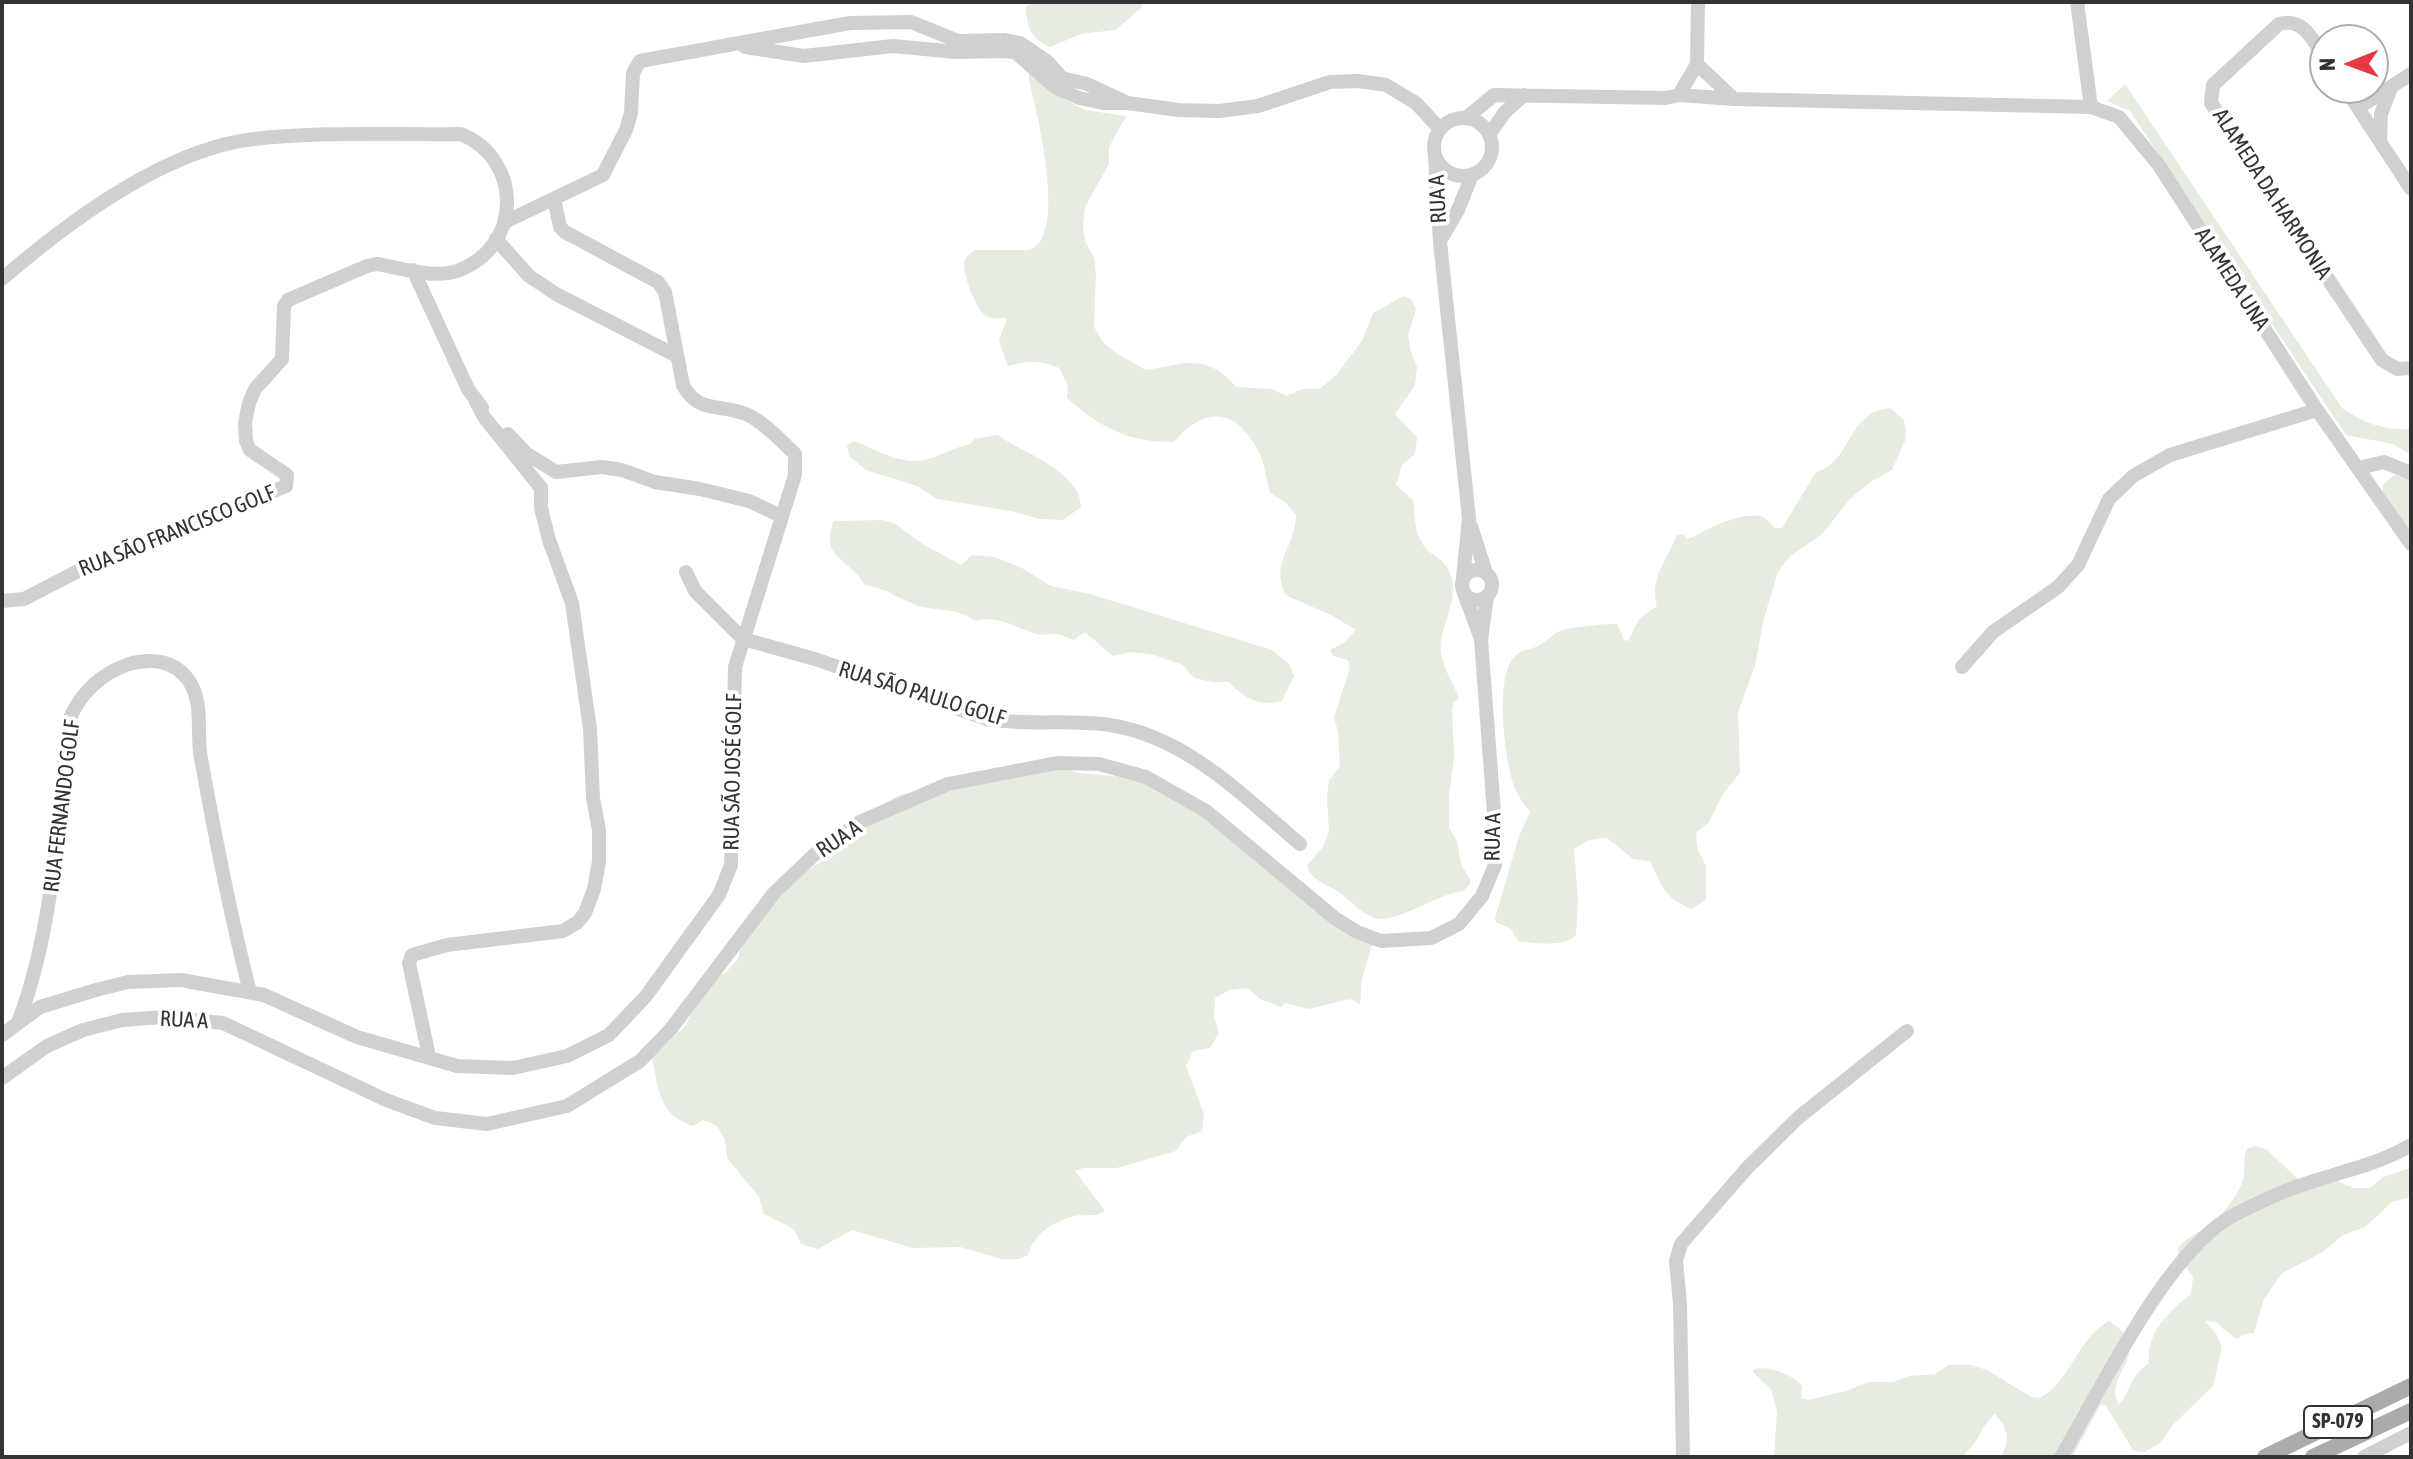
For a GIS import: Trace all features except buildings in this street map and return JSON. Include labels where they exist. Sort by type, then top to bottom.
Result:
[{"type":"main road","name":"SP-079","points":[[2265,1457],[2411,1386]]},
{"type":"main road","name":"SP-079","points":[[2313,1457],[2411,1411]]},
{"type":"street","points":[[1679,95],[1697,64],[1698,2]]},
{"type":"street","points":[[1466,118],[1494,95],[1666,98],[1679,95],[2091,107],[2077,2]]},
{"type":"street","points":[[505,222],[603,175],[626,130],[631,113],[633,73],[640,61],[850,23],[911,22],[958,41],[1005,40],[1020,43],[1048,62],[1062,78],[1087,84],[1128,103]]},
{"type":"street","name":"ALAMEDA DA HARMONIA","points":[[2309,34],[2293,22],[2274,27],[2213,85],[2211,103],[2382,360],[2397,369],[2411,368]]},
{"type":"street","points":[[850,23],[853,51]]},
{"type":"street","points":[[737,45],[804,56],[893,46],[956,52],[1015,52],[1055,87],[1079,98],[1178,110],[1219,111],[1258,106],[1330,82],[1358,81],[1386,85],[1416,103],[1440,129]]},
{"type":"street","points":[[1697,64],[1734,99]]},
{"type":"street","points":[[2358,108],[2411,74]]},
{"type":"street","points":[[2380,141],[2381,114],[2391,88]]},
{"type":"street","points":[[1489,135],[1505,112],[1524,95]]},
{"type":"street","points":[[2355,104],[2411,189]]},
{"type":"street","name":"ALAMEDA UNA","points":[[2091,107],[2119,117],[2158,164],[2317,410],[2411,544]]},
{"type":"street","points":[[1466,118],[1483,127],[1489,135],[1491,155],[1487,164],[1472,175],[1454,175],[1439,164],[1434,147],[1440,129],[1456,119],[1466,118]]},
{"type":"street","points":[[2,279],[65,226],[112,196],[218,146],[253,139],[461,134],[478,141],[501,171],[507,190],[505,222],[484,253],[458,270],[444,273],[413,270],[433,317],[484,417],[541,488],[541,508],[549,540],[572,603],[590,729],[599,861],[594,889],[578,922],[563,931],[447,945],[412,955],[409,963],[429,1056]]},
{"type":"street","name":"RUA A","points":[[1435,156],[1440,242],[1469,518],[1464,586],[1481,640]]},
{"type":"street","name":"RUA A","points":[[1440,242],[1458,210],[1472,175]]},
{"type":"street","points":[[554,199],[560,227],[565,232],[658,282],[665,292],[678,360]]},
{"type":"street","points":[[496,239],[529,276],[556,294],[678,360]]},
{"type":"street","name":"RUA SÃO FRANCISCO GOLF","points":[[2,601],[24,599],[90,565],[286,486],[287,475],[257,456],[246,441],[249,403],[255,389],[282,359],[284,306],[288,300],[367,266],[377,264],[413,270]]},
{"type":"street","name":"RUA SÃO JOSÉ GOLF","points":[[2,1035],[40,1007],[128,982],[181,980],[264,995],[357,1037],[457,1066],[513,1068],[567,1056],[609,1035],[646,996],[719,895],[731,865],[735,667],[795,475],[795,454],[753,417],[737,410],[700,405],[690,398],[683,385],[678,360]]},
{"type":"street","points":[[476,402],[527,454],[556,472],[602,467],[622,470],[655,482],[749,501],[781,516]]},
{"type":"street","points":[[1962,667],[1993,632],[2058,587],[2078,565],[2109,499],[2133,476],[2170,455],[2317,410]]},
{"type":"street","points":[[2359,468],[2384,462],[2411,473]]},
{"type":"street","points":[[541,488],[556,472]]},
{"type":"street","name":"RUA A","points":[[2,1078],[47,1046],[83,1030],[122,1020],[164,1017],[223,1023],[386,1100],[435,1118],[487,1124],[567,1106],[640,1061],[670,1030],[774,893],[815,854],[860,822],[948,784],[1057,763],[1099,764],[1158,783],[1206,811],[1336,919],[1357,932],[1381,941],[1431,938],[1459,924],[1482,896],[1495,865],[1495,826],[1481,640],[1487,596],[1492,587],[1469,518]]},
{"type":"street","points":[[1486,573],[1476,570],[1464,586],[1478,600],[1487,596]]},
{"type":"street","name":"RUA SÃO PAULO GOLF","points":[[686,572],[695,591],[743,639],[815,659],[987,719],[1010,723],[1099,724],[1147,735],[1201,762],[1300,844]]},
{"type":"street","name":"RUA FERNANDO GOLF","points":[[19,1020],[39,958],[57,860],[69,720],[76,703],[91,685],[107,673],[145,660],[175,667],[188,680],[196,695],[200,753],[231,919],[250,992]]},
{"type":"street","points":[[1683,1457],[1680,1304],[1676,1261],[1681,1244],[1748,1167],[1799,1117],[1907,1031]]},
{"type":"street","points":[[2061,1457],[2157,1293],[2195,1247],[2231,1216],[2298,1186],[2391,1157],[2411,1145]]},
{"type":"street","points":[[2364,1457],[2411,1433]]},
{"type":"shaded area","points":[[1036,2],[1143,2],[1141,8],[1115,30],[1081,34],[1050,47],[1034,36],[1027,20],[1026,6]]},
{"type":"shaded area","points":[[1034,69],[1066,100],[1085,110],[1126,116],[1109,147],[1109,164],[1085,207],[1083,225],[1085,242],[1094,257],[1096,275],[1094,327],[1103,342],[1116,353],[1146,370],[1185,363],[1203,364],[1218,370],[1237,387],[1272,389],[1287,396],[1302,389],[1320,389],[1337,374],[1362,341],[1373,313],[1403,296],[1411,299],[1416,309],[1408,335],[1417,367],[1415,385],[1395,414],[1417,437],[1415,454],[1402,465],[1396,485],[1413,500],[1419,536],[1425,547],[1448,568],[1453,585],[1441,647],[1443,663],[1459,698],[1452,710],[1454,757],[1449,828],[1457,841],[1461,864],[1470,880],[1463,891],[1394,917],[1375,918],[1309,870],[1307,865],[1323,847],[1329,832],[1329,780],[1340,766],[1334,717],[1350,668],[1348,660],[1333,656],[1330,650],[1345,642],[1356,630],[1331,615],[1285,595],[1280,573],[1296,515],[1285,502],[1270,493],[1261,456],[1246,432],[1236,423],[1216,416],[1194,423],[1174,442],[1128,436],[1091,418],[1067,398],[1068,385],[1059,368],[1034,362],[1008,366],[999,341],[1007,318],[990,318],[984,314],[972,294],[964,265],[967,256],[975,250],[1029,250],[1041,240],[1047,223],[1047,172],[1029,80],[1029,74]]},
{"type":"shaded area","points":[[2125,84],[2342,408],[2375,425],[2411,429],[2411,455],[2393,444],[2346,435],[2130,111],[2107,101]]},
{"type":"shaded area","points":[[1890,408],[1904,420],[1906,430],[1905,441],[1892,470],[1851,498],[1822,534],[1789,557],[1778,572],[1764,618],[1755,666],[1738,712],[1740,773],[1724,792],[1709,822],[1696,833],[1698,850],[1706,866],[1706,900],[1691,909],[1682,905],[1665,890],[1650,861],[1633,859],[1607,838],[1589,840],[1574,849],[1578,900],[1576,935],[1556,943],[1518,941],[1511,929],[1496,922],[1495,918],[1519,836],[1530,812],[1514,786],[1503,720],[1504,683],[1514,657],[1559,631],[1573,628],[1617,624],[1624,640],[1628,641],[1639,619],[1657,606],[1657,578],[1677,535],[1683,534],[1687,540],[1722,523],[1751,515],[1768,520],[1775,528],[1782,528],[1816,472],[1837,459],[1865,418]]},
{"type":"shaded area","points":[[998,435],[1061,473],[1078,494],[1081,507],[1063,520],[1040,519],[937,499],[917,486],[866,470],[849,456],[847,445],[854,441],[891,456],[919,461],[971,444],[974,439]]},
{"type":"shaded area","points":[[2394,475],[2411,481],[2411,533],[2383,494],[2383,484]]},
{"type":"shaded area","points":[[882,520],[896,524],[921,543],[961,565],[972,555],[995,557],[1022,568],[1051,586],[1090,594],[1272,650],[1289,664],[1294,676],[1282,701],[1259,702],[1240,693],[1229,682],[1194,678],[1183,665],[1151,654],[1131,652],[1113,656],[1085,632],[1074,640],[1057,634],[1038,635],[999,621],[974,621],[955,612],[919,606],[865,585],[833,550],[830,533],[834,521]]},
{"type":"shaded area","points":[[1062,768],[1078,773],[1125,777],[1175,793],[1315,905],[1374,938],[1362,979],[1360,1004],[1350,999],[1309,1009],[1285,1003],[1281,1007],[1260,999],[1247,988],[1230,990],[1215,998],[1214,1016],[1219,1033],[1210,1048],[1193,1051],[1186,1066],[1204,1114],[1202,1131],[1186,1137],[1176,1151],[1117,1168],[1083,1168],[1075,1171],[1105,1211],[1074,1216],[1052,1225],[1034,1241],[1028,1255],[1020,1259],[1002,1259],[960,1247],[913,1248],[852,1230],[818,1249],[801,1244],[794,1229],[764,1214],[759,1197],[727,1158],[725,1140],[716,1125],[703,1120],[693,1126],[681,1121],[666,1108],[652,1058],[685,1026],[709,982],[726,972],[738,959],[742,943],[794,880],[822,861],[854,821],[900,795]]},
{"type":"shaded area","points":[[2255,1146],[2266,1149],[2298,1179],[2323,1183],[2333,1175],[2353,1188],[2370,1188],[2383,1177],[2411,1168],[2411,1197],[2392,1202],[2365,1227],[2343,1235],[2323,1252],[2282,1273],[2264,1299],[2254,1333],[2236,1339],[2216,1322],[2205,1321],[2222,1347],[2213,1386],[2173,1425],[2159,1444],[2144,1452],[2133,1450],[2106,1406],[2101,1404],[2072,1457],[2001,1457],[2007,1434],[1995,1414],[1965,1457],[1774,1457],[1777,1412],[1771,1389],[1753,1372],[1754,1369],[1773,1370],[1793,1378],[1802,1386],[1801,1398],[1808,1400],[1869,1382],[1893,1382],[1910,1376],[1936,1374],[1948,1365],[1971,1365],[1987,1370],[2031,1397],[2040,1398],[2060,1381],[2089,1338],[2109,1321],[2123,1332],[2129,1343],[2129,1354],[2115,1394],[2119,1405],[2134,1378],[2149,1363],[2155,1332],[2191,1294],[2193,1277],[2179,1258],[2178,1248],[2214,1222],[2231,1202],[2243,1180],[2247,1149]]}]
